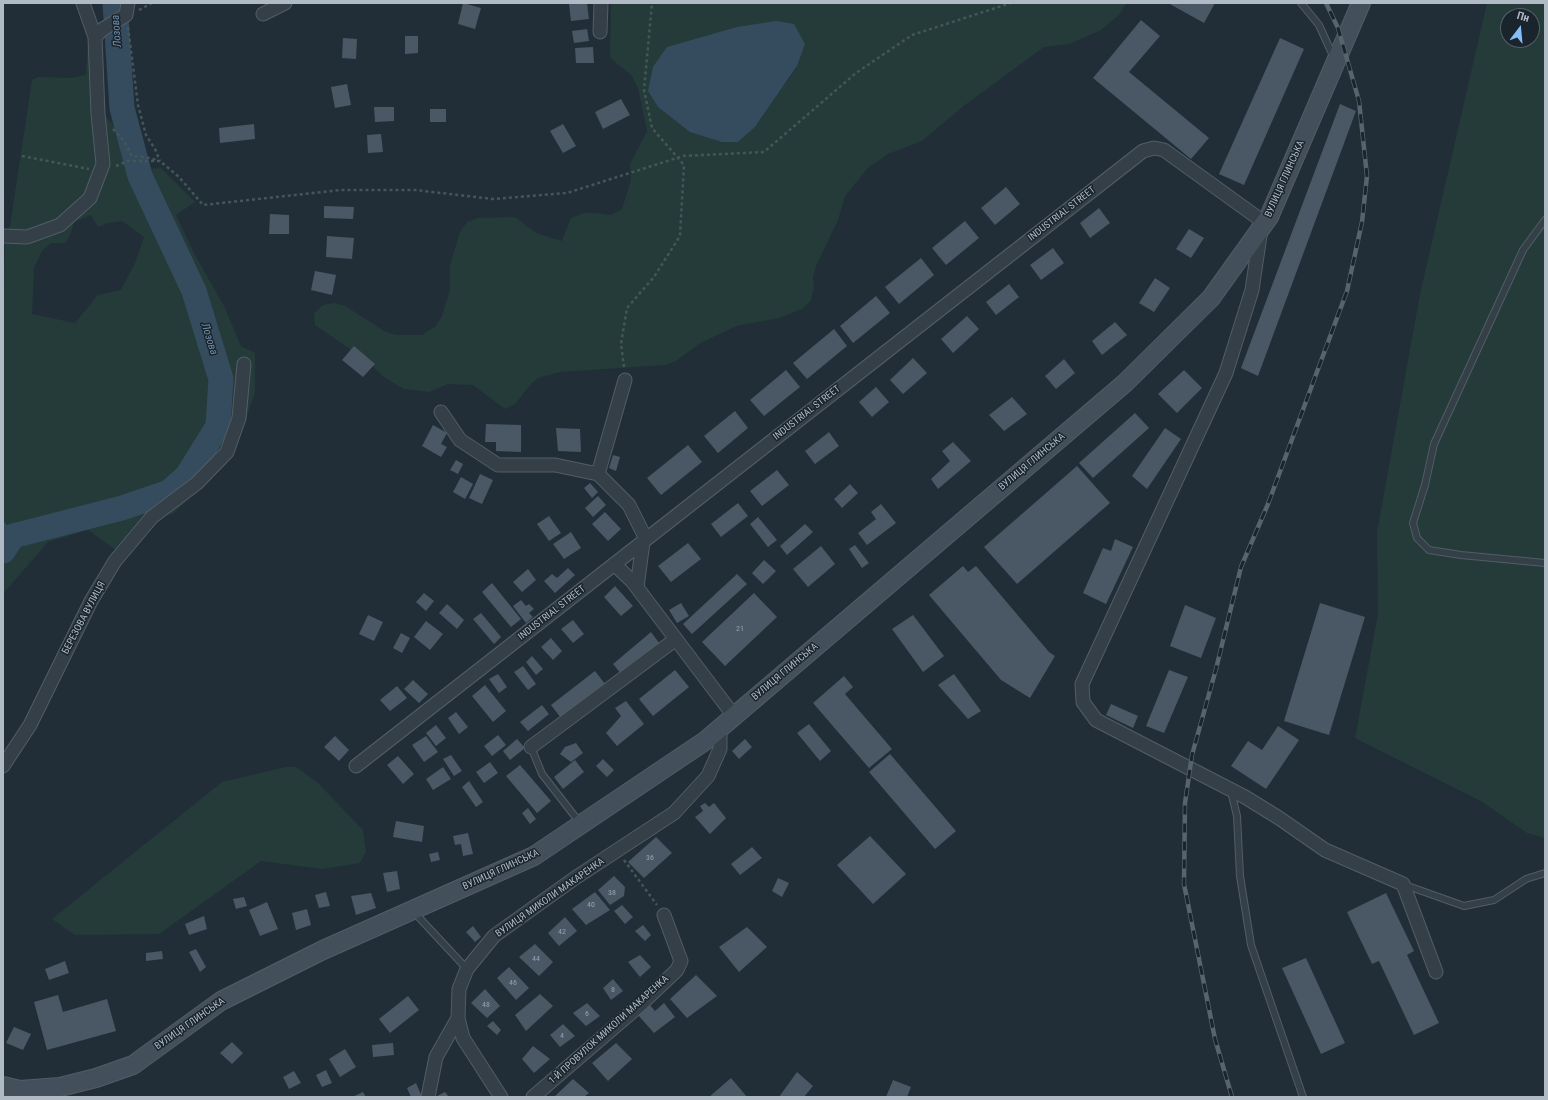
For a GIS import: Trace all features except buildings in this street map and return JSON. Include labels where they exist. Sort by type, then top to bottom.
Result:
[{"type":"main road","name":"ВУЛИЦЯ ГЛИНСЬКА","points":[[3,1086],[20,1090],[60,1087],[96,1078],[133,1065],[221,1001],[323,950],[534,856],[705,741],[1125,383],[1211,298],[1269,217],[1361,3]]},
{"type":"street","points":[[263,14],[285,3]]},
{"type":"street","points":[[600,32],[601,3]]},
{"type":"street","points":[[3,236],[27,237],[60,225],[90,198],[103,164],[98,114],[95,37],[83,4]]},
{"type":"street","points":[[95,37],[121,15]]},
{"type":"street","name":"INDUSTRIAL STREET","points":[[356,766],[1143,151],[1154,148],[1164,150],[1263,226]]},
{"type":"street","points":[[1263,226],[1252,290],[1226,373],[1082,684],[1083,702],[1096,720],[1230,789],[1279,818],[1325,850],[1403,884],[1436,972]]},
{"type":"street","name":"БЕРЕЗОВА ВУЛИЦЯ","points":[[3,766],[30,724],[91,600],[115,561],[152,518],[197,483],[227,452],[239,418],[244,364]]},
{"type":"street","points":[[598,474],[626,380]]},
{"type":"street","points":[[441,412],[460,440],[498,465],[555,465],[598,474],[629,505],[645,541],[637,587]]},
{"type":"street","points":[[614,564],[637,587],[734,716]]},
{"type":"street","points":[[531,747],[676,639]]},
{"type":"street","name":"ВУЛИЦЯ МИКОЛИ МАКАРЕНКА","points":[[501,1097],[463,1038],[458,1018],[458,990],[467,969],[494,936],[575,878],[674,813],[708,776],[720,749],[720,728]]},
{"type":"street","name":"1-Й ПРОВУЛОК МИКОЛИ МАКАРЕНКА","points":[[534,1097],[640,1005],[677,970],[681,961],[664,915]]},
{"type":"street","points":[[428,1097],[436,1057],[458,1018]]},
{"type":"lane","points":[[1301,3],[1319,25],[1336,61]]},
{"type":"lane","points":[[1545,220],[1523,250],[1434,444],[1426,485],[1413,523],[1417,538],[1429,550],[1461,555],[1545,563]]},
{"type":"lane","points":[[531,747],[542,774],[581,824]]},
{"type":"lane","points":[[1230,789],[1237,816],[1240,876],[1251,945],[1303,1097]]},
{"type":"lane","points":[[1403,884],[1464,906],[1494,900],[1526,878],[1545,873]]},
{"type":"lane","points":[[412,910],[467,969]]},
{"type":"path","points":[[626,380],[621,344],[627,308],[654,277],[680,236],[684,165],[652,128],[644,90],[652,3]]},
{"type":"path","points":[[121,15],[138,105],[146,135],[155,149],[160,161],[179,177],[203,205],[341,190],[415,190],[493,199],[567,194],[683,156],[764,152],[856,73],[912,35],[1011,3]]},
{"type":"path","points":[[98,114],[123,140],[132,156],[160,161]]},
{"type":"path","points":[[22,156],[100,172]]},
{"type":"path","points":[[128,161],[160,161]]},
{"type":"path","points":[[617,851],[664,915]]},
{"type":"green space","points":[[611,3],[1127,3],[1119,15],[1101,30],[1069,44],[1044,47],[965,105],[922,141],[888,154],[868,168],[845,196],[838,220],[816,266],[813,277],[814,288],[811,300],[802,309],[779,318],[736,326],[699,344],[676,361],[665,365],[560,372],[538,378],[530,385],[515,404],[505,409],[473,385],[448,384],[429,392],[404,389],[384,377],[366,360],[315,325],[314,313],[323,305],[334,303],[345,306],[386,332],[397,335],[422,335],[436,326],[442,316],[450,290],[450,265],[460,232],[467,222],[478,218],[515,217],[536,233],[562,241],[571,218],[584,213],[611,215],[622,209],[631,180],[630,164],[647,131],[638,88],[632,76],[610,58]],"holes":[[[797,67],[755,127],[738,142],[722,142]]]},
{"type":"green space","points":[[1487,3],[1545,3],[1545,838],[1527,833],[1481,801],[1355,738],[1378,614],[1377,532],[1420,294]]},
{"type":"green space","points":[[88,39],[99,39],[103,113],[128,143],[131,165],[145,169],[161,168],[195,202],[176,215],[195,255],[224,306],[241,346],[255,353],[255,392],[246,419],[231,453],[223,466],[173,514],[163,515],[140,537],[127,558],[88,530],[48,542],[3,594],[3,344],[5,236],[10,226],[32,80],[38,77],[71,78],[86,75]],"holes":[[[91,215],[98,227],[108,223],[122,221],[144,237],[135,263],[121,290],[98,295],[75,323],[32,314],[34,268],[42,251],[51,243],[65,243],[71,233],[74,222]]]},
{"type":"green space","points":[[286,767],[296,767],[317,782],[363,830],[366,852],[360,863],[322,869],[261,861],[159,934],[75,935],[52,919],[222,782]]},
{"type":"water","points":[[776,21],[794,24],[805,44],[797,66],[755,127],[738,142],[722,142],[690,132],[658,107],[648,91],[653,67],[667,47],[737,27]]},
{"type":"waterway","name":"Лозова","points":[[3,551],[13,536],[122,508],[169,492],[187,476],[218,426],[221,379],[194,291],[140,176],[122,108],[115,3]]},
{"type":"waterway","points":[[3,524],[13,536]]},
{"type":"railway","points":[[1232,1097],[1215,1039],[1184,884],[1185,803],[1192,755],[1216,669],[1241,567],[1268,504],[1347,291],[1362,222],[1367,176],[1359,101],[1338,28],[1326,3]]}]
